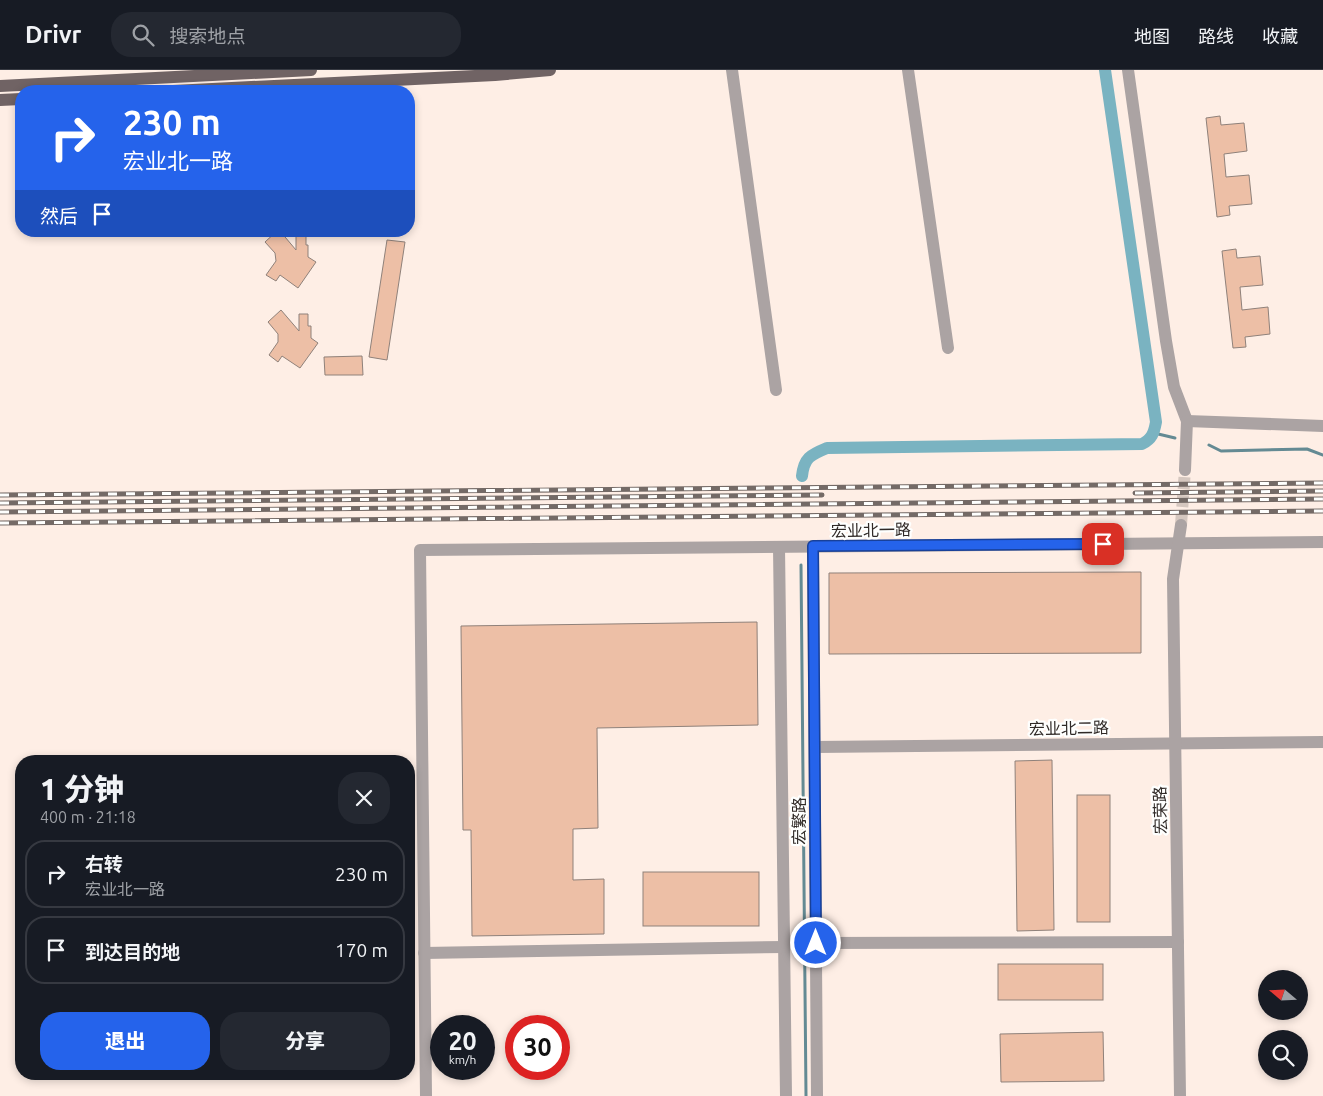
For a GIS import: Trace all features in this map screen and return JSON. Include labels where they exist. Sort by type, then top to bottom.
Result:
[{"type":"main road","points":[[19,85],[311,70]]},
{"type":"main road","points":[[268,85],[473,72],[550,70]]},
{"type":"main road","points":[[0,86],[15,85]]},
{"type":"main road","points":[[0,100],[15,99]]},
{"type":"street","points":[[732,70],[776,390]]},
{"type":"street","points":[[908,70],[948,348]]},
{"type":"street","points":[[1128,70],[1174,387],[1187,421],[1185,470]]},
{"type":"street","points":[[1187,421],[1323,426]]},
{"type":"street","name":"宏荣路","points":[[1180,1096],[1174,579],[1181,525]]},
{"type":"street","name":"宏业北一路","points":[[424,953],[420,550],[1323,542]]},
{"type":"street","name":"宏繁路","points":[[813,546],[817,1096]]},
{"type":"street","points":[[779,547],[786,1096]]},
{"type":"street","name":"宏业北二路","points":[[815,747],[1323,742]]},
{"type":"street","points":[[816,943],[1178,942]]},
{"type":"street","points":[[426,1096],[424,953],[784,947]]},
{"type":"building","points":[[1220,116],[1221,125],[1244,123],[1247,151],[1224,154],[1226,177],[1249,175],[1252,204],[1229,206],[1230,215],[1217,217],[1206,118]]},
{"type":"building","points":[[270,237],[285,237],[296,250],[296,237],[306,237],[308,257],[316,262],[298,288],[280,275],[276,281],[266,275],[276,261],[275,253],[265,242]]},
{"type":"building","points":[[387,240],[405,242],[387,360],[369,357]]},
{"type":"building","points":[[1236,249],[1237,258],[1260,256],[1263,285],[1240,287],[1242,310],[1268,307],[1270,334],[1245,337],[1246,347],[1233,348],[1222,251]]},
{"type":"building","points":[[281,310],[299,331],[299,314],[308,314],[311,338],[318,343],[300,368],[282,356],[278,362],[269,355],[278,342],[278,334],[268,322]]},
{"type":"building","points":[[362,356],[363,375],[325,375],[324,357]]},
{"type":"building","points":[[1141,572],[1141,653],[829,654],[829,573]]},
{"type":"building","points":[[757,622],[758,725],[597,728],[598,828],[573,829],[573,880],[604,879],[604,934],[472,936],[471,830],[463,830],[461,626]]},
{"type":"building","points":[[1052,760],[1054,930],[1017,931],[1015,761]]},
{"type":"building","points":[[1077,795],[1110,795],[1110,922],[1077,922]]},
{"type":"building","points":[[643,872],[759,872],[759,926],[643,926]]},
{"type":"building","points":[[998,964],[1103,964],[1103,1000],[998,1000]]},
{"type":"building","points":[[1103,1032],[1104,1081],[1001,1082],[1000,1034]]},
{"type":"waterway","points":[[802,476],[806,461],[816,453],[827,448],[1142,444],[1150,438],[1156,422],[1105,70]]},
{"type":"waterway","points":[[1154,433],[1175,438]]},
{"type":"waterway","points":[[1209,445],[1221,451],[1307,449],[1323,455]]},
{"type":"waterway","points":[[801,565],[806,1096]]},
{"type":"tunnel","points":[[1181,525],[1185,470]]},
{"type":"railway","points":[[0,495],[1323,483]]},
{"type":"railway","points":[[1135,493],[1323,491]]},
{"type":"railway","points":[[0,503],[822,495]]},
{"type":"railway","points":[[0,512],[1323,499]]},
{"type":"railway","points":[[0,523],[1323,511]]},
{"type":"route","points":[[816,943],[813,546],[1103,544]]}]
